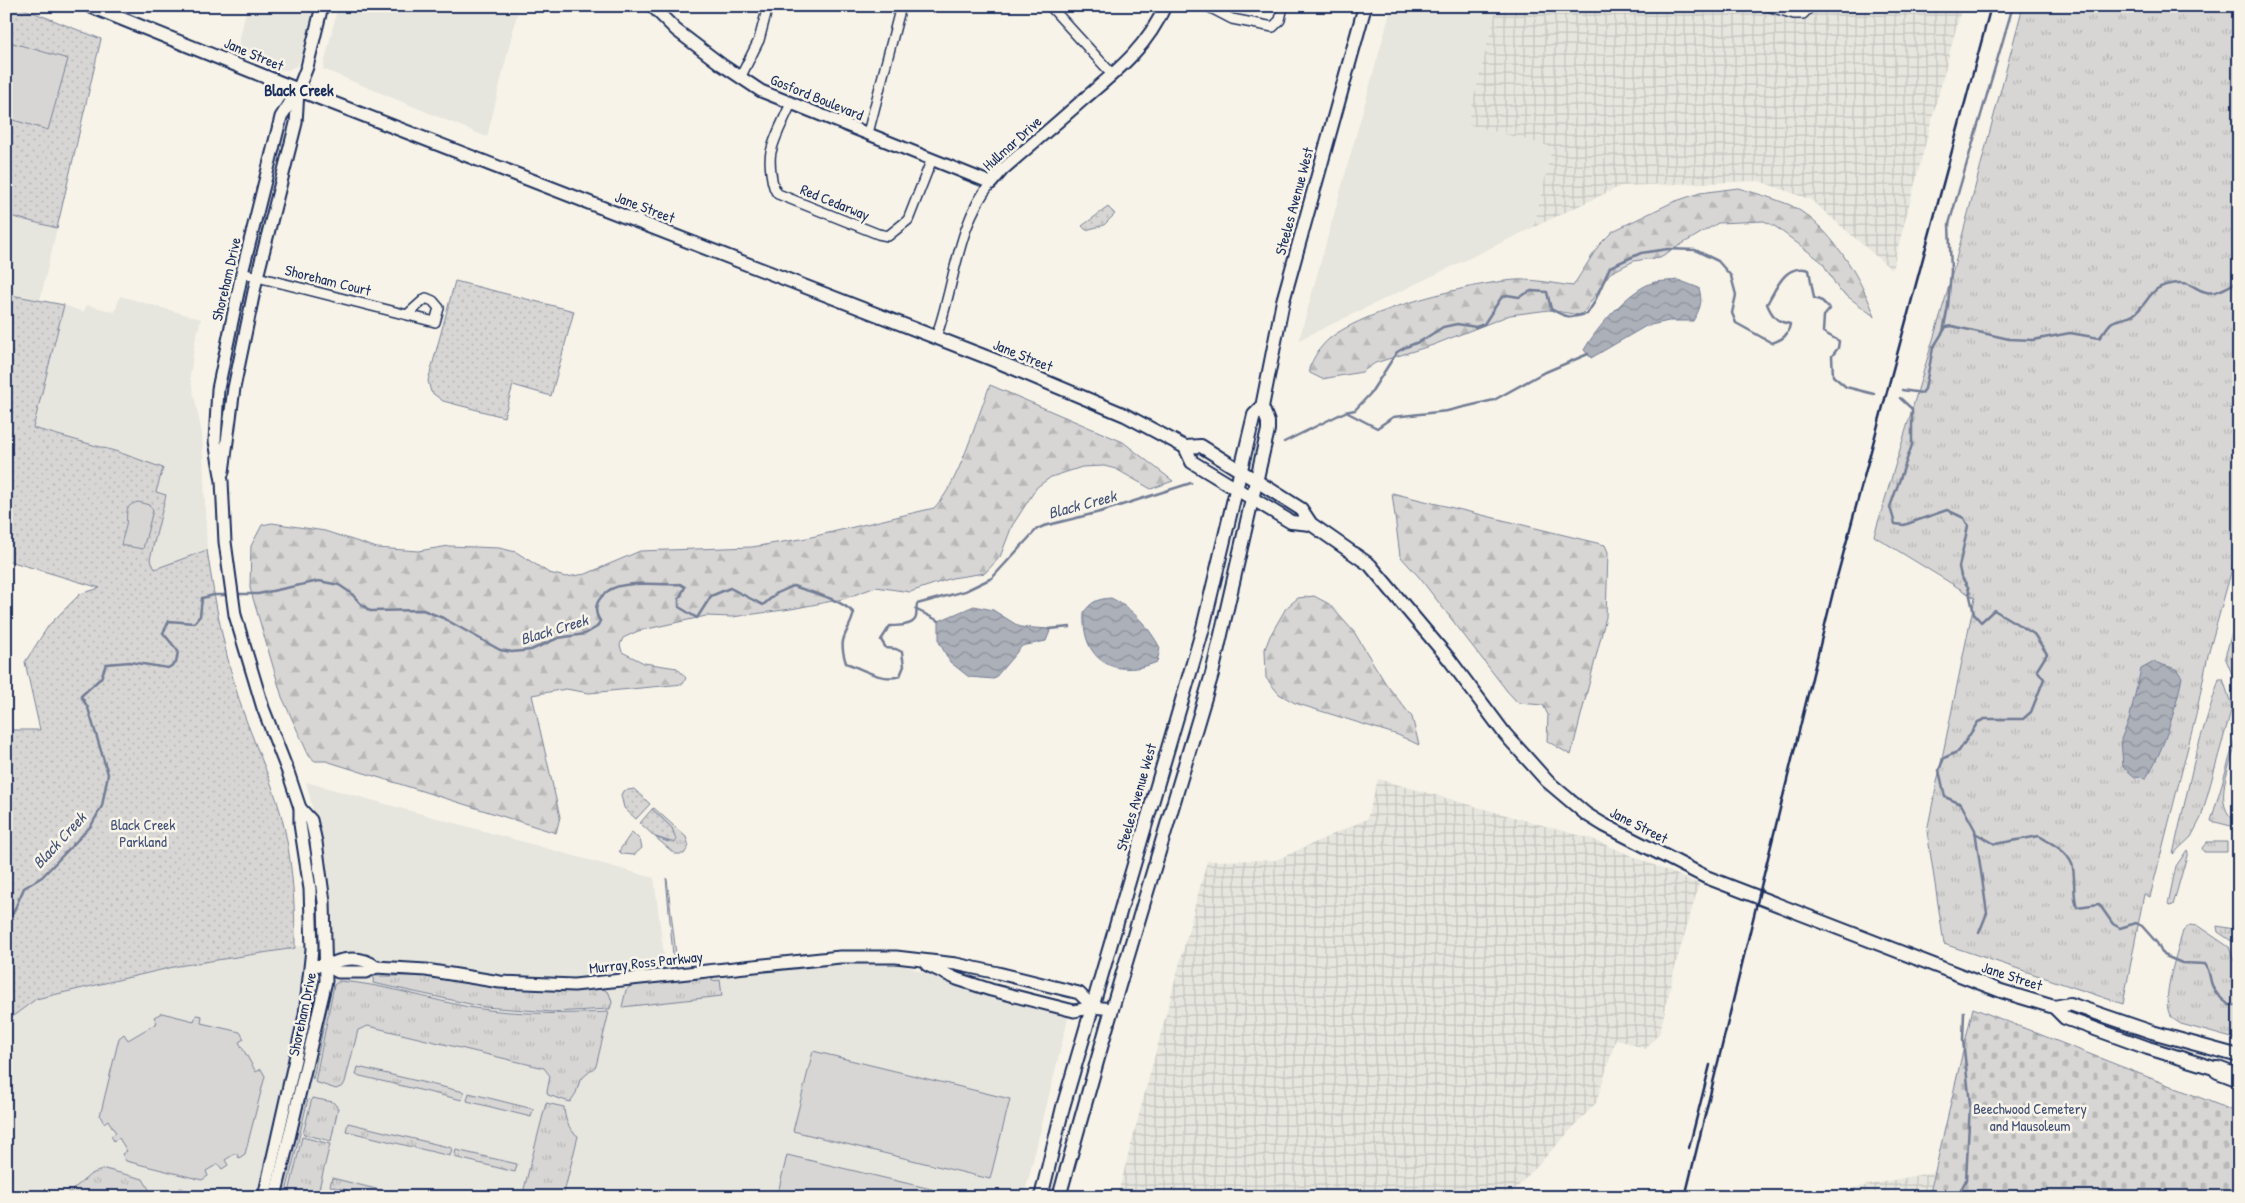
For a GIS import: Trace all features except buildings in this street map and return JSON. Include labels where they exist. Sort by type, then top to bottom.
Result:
[{"type":"highway","points":[[2218,1070],[2239,1077]]},
{"type":"main road","name":"Jane Street","points":[[90,6],[298,90],[1091,400],[1184,447],[1201,446],[1301,509],[1311,524],[1370,565],[1449,660],[1505,734],[1548,781],[1586,814],[1706,876],[1916,959],[2054,1007],[2065,1018],[2148,1048],[2218,1070]]},
{"type":"main road","name":"Steeles Avenue West","points":[[1059,1197],[1066,1165],[1164,828],[1212,674],[1268,430],[1268,422],[1262,407],[1282,301],[1365,6]]},
{"type":"main road","name":"Steeles Avenue West","points":[[1041,1197],[1063,1107],[1202,632],[1254,415],[1262,407]]},
{"type":"main road","name":"Jane Street","points":[[1184,447],[1192,462],[1252,499],[1291,522],[1311,524]]},
{"type":"main road","points":[[1145,822],[1164,828]]},
{"type":"main road","name":"Jane Street","points":[[2054,1007],[2070,1004],[2152,1032],[2239,1056]]},
{"type":"street","name":"Shoreham Drive","points":[[264,1197],[304,1016],[311,965],[310,889],[300,824],[300,808],[263,708],[235,615],[225,542],[222,481],[215,441],[218,388],[242,273],[281,117],[298,90],[307,67],[322,6]]},
{"type":"street","name":"Gosford Boulevard","points":[[652,6],[676,30],[740,78],[761,91],[990,183]]},
{"type":"street","points":[[740,78],[759,40],[768,6]]},
{"type":"street","points":[[868,133],[901,6]]},
{"type":"street","points":[[1050,6],[1112,74]]},
{"type":"street","name":"Hullmar Drive","points":[[936,338],[944,315],[967,227],[980,198],[990,183],[1003,169],[1140,48],[1151,34],[1165,6]]},
{"type":"street","points":[[1207,6],[1232,19],[1273,27],[1280,20],[1283,6]]},
{"type":"street","points":[[1768,6],[1794,14],[1803,14],[1811,6]]},
{"type":"street","name":"Shoreham Drive","points":[[222,481],[234,388],[257,277],[296,123],[298,90]]},
{"type":"street","name":"Red Cedarway","points":[[791,103],[771,152],[774,191],[817,210],[878,234],[888,236],[908,220],[932,159]]},
{"type":"street","name":"Shoreham Court","points":[[242,273],[408,314]]},
{"type":"street","name":"Shoreham Drive","points":[[275,1197],[320,1012],[327,966],[324,902],[316,842],[311,820],[300,808]]},
{"type":"street","name":"Murray Ross Parkway","points":[[311,965],[327,966],[338,972],[366,972],[376,967],[426,970],[500,982],[574,985],[840,956],[896,957],[956,964],[1079,993],[1093,1007]]},
{"type":"street","name":"Murray Ross Parkway","points":[[918,961],[957,979],[991,990],[1074,1011],[1093,1007],[1112,1008]]},
{"type":"shaded area","points":[[247,6],[315,6],[301,59],[296,66],[288,70],[279,69],[237,52]]},
{"type":"shaded area","points":[[338,6],[519,6],[487,137],[323,69]]},
{"type":"shaded area","points":[[1392,6],[1497,6],[1467,124],[1552,147],[1534,227],[1299,340]]},
{"type":"shaded area","points":[[1497,6],[1962,6],[1892,270],[1811,200],[1759,181],[1621,186],[1534,227],[1552,147],[1467,124]]},
{"type":"shaded area","points":[[6,215],[57,228],[40,300],[6,294]]},
{"type":"shaded area","points":[[120,296],[201,319],[195,341],[190,376],[202,434],[207,550],[155,570],[150,559],[165,495],[33,428],[64,305],[83,312],[87,305],[115,312]]},
{"type":"shaded area","points":[[1378,779],[1592,839],[1699,884],[1674,971],[1660,1032],[1646,1049],[1616,1039],[1596,1103],[1508,1197],[1117,1197],[1207,861],[1276,860],[1367,819]]},
{"type":"shaded area","points":[[306,782],[654,878],[667,980],[814,964],[867,961],[898,963],[983,995],[1069,1014],[1024,1197],[6,1197],[6,1019],[36,999],[178,966],[260,954],[333,940],[323,851]]},
{"type":"shaded area","points":[[1934,1172],[1929,1197],[1834,1197],[1839,1191]]},
{"type":"green space","points":[[6,6],[17,6],[101,39],[57,228],[6,215]]},
{"type":"green space","points":[[2023,6],[2239,6],[2239,552],[2235,558],[2208,655],[2196,715],[2150,897],[2144,894],[2123,1004],[1944,944],[1927,831],[1975,598],[1874,536],[1947,293]]},
{"type":"green space","points":[[6,41],[68,59],[48,130],[6,118]]},
{"type":"green space","points":[[1738,188],[1790,205],[1818,225],[1842,253],[1852,269],[1869,301],[1875,317],[1839,290],[1822,262],[1776,227],[1764,221],[1718,223],[1660,257],[1634,261],[1610,273],[1584,312],[1579,315],[1549,310],[1510,315],[1433,345],[1375,363],[1362,372],[1322,379],[1310,373],[1309,368],[1323,345],[1337,333],[1358,322],[1414,301],[1472,286],[1530,280],[1573,286],[1599,245],[1613,231],[1673,202],[1700,193]]},
{"type":"green space","points":[[1108,207],[1115,214],[1104,225],[1086,230],[1082,226]]},
{"type":"green space","points":[[455,281],[574,311],[551,396],[513,385],[504,417],[443,401],[431,392],[428,381]]},
{"type":"green space","name":"Black Creek Parkland","points":[[6,294],[64,305],[33,428],[118,452],[163,468],[156,492],[166,495],[150,559],[155,569],[207,550],[213,590],[230,669],[242,709],[276,799],[285,831],[290,860],[295,918],[295,948],[178,966],[36,999],[9,1019],[6,1019],[6,736],[12,730],[40,730],[25,662],[49,625],[80,594],[100,588],[6,560]]},
{"type":"green space","points":[[990,385],[1123,442],[1173,481],[1151,489],[1116,469],[1104,466],[1082,467],[1051,477],[1037,487],[1012,526],[1000,557],[985,573],[952,578],[910,592],[876,587],[843,599],[791,609],[732,617],[706,616],[638,631],[623,638],[620,645],[622,652],[644,663],[677,668],[686,678],[683,684],[589,693],[566,689],[532,695],[560,817],[556,833],[326,761],[315,761],[309,756],[282,697],[250,588],[251,546],[262,525],[272,523],[325,531],[377,548],[418,551],[449,546],[499,548],[516,552],[549,573],[566,577],[586,574],[640,551],[752,547],[807,538],[934,508],[943,497],[959,468]]},
{"type":"green space","points":[[1392,493],[1605,545],[1608,552],[1606,617],[1571,755],[1547,741],[1548,715],[1543,705],[1518,703],[1419,577],[1400,556]]},
{"type":"green space","points":[[138,502],[149,505],[153,510],[143,549],[121,545],[126,528],[128,508]]},
{"type":"green space","points":[[1314,596],[1329,604],[1354,632],[1386,684],[1412,717],[1419,745],[1398,735],[1295,703],[1279,694],[1266,678],[1265,649],[1286,608],[1298,598]]},
{"type":"green space","points":[[2239,608],[2239,691],[2225,657]]},
{"type":"green space","points":[[2219,679],[2223,679],[2232,707],[2201,818],[2191,837],[2173,854],[2196,753]]},
{"type":"green space","points":[[2239,726],[2239,736],[2228,770],[2224,795],[2225,806],[2230,816],[2239,823],[2239,828],[2211,821]]},
{"type":"green space","points":[[634,789],[650,804],[636,819],[624,808],[621,795],[623,791]]},
{"type":"green space","points":[[654,808],[686,837],[689,846],[684,854],[675,854],[655,837],[668,842],[672,828],[652,809]]},
{"type":"green space","points":[[652,809],[672,828],[676,839],[675,843],[655,837],[640,823]]},
{"type":"green space","points":[[632,832],[640,840],[642,848],[634,855],[622,854],[619,851]]},
{"type":"green space","points":[[2207,842],[2227,842],[2227,852],[2204,852],[2202,848]]},
{"type":"green space","points":[[2187,850],[2173,905],[2169,906],[2176,866]]},
{"type":"green space","points":[[666,878],[676,954],[673,955]]},
{"type":"green space","points":[[2190,925],[2198,926],[2229,947],[2234,961],[2239,960],[2239,1040],[2181,1024],[2169,1013],[2167,1005],[2169,984],[2183,931]]},
{"type":"green space","points":[[2217,926],[2239,930],[2239,946],[2218,932]]},
{"type":"green space","points":[[712,975],[712,981],[720,980],[722,996],[622,1007],[626,990],[632,985]]},
{"type":"green space","points":[[374,976],[423,976],[537,990],[602,988],[609,993],[612,1002],[610,1009],[552,1012],[484,1007],[373,983]]},
{"type":"green space","points":[[339,981],[373,985],[457,1005],[508,1012],[609,1012],[596,1066],[580,1080],[576,1093],[570,1102],[548,1095],[550,1076],[544,1068],[368,1026],[358,1030],[345,1082],[343,1086],[336,1089],[315,1082],[334,985]]},
{"type":"green space","points":[[332,984],[313,1079],[311,1075],[328,991]]},
{"type":"green space","name":"Beechwood Cemetery and Mausoleum","points":[[1973,1008],[2239,1113],[2239,1197],[1929,1197]]},
{"type":"green space","points":[[162,1013],[194,1021],[196,1015],[202,1016],[201,1023],[240,1032],[244,1039],[239,1042],[256,1072],[261,1069],[265,1076],[245,1154],[239,1158],[236,1153],[225,1160],[228,1165],[222,1169],[218,1164],[206,1171],[208,1176],[202,1180],[126,1161],[122,1154],[127,1151],[119,1138],[114,1141],[111,1136],[116,1133],[108,1120],[104,1123],[100,1116],[119,1038],[124,1034],[128,1040],[157,1023],[154,1017]]},
{"type":"green space","points":[[813,1051],[1010,1099],[990,1179],[793,1131]]},
{"type":"green space","points":[[358,1067],[464,1092],[462,1100],[356,1075]]},
{"type":"green space","points":[[469,1093],[533,1109],[531,1117],[467,1101]]},
{"type":"green space","points":[[312,1098],[333,1102],[338,1108],[331,1141],[303,1134]]},
{"type":"green space","points":[[308,1099],[285,1197],[282,1197],[304,1103]]},
{"type":"green space","points":[[546,1103],[564,1107],[568,1123],[572,1131],[578,1136],[563,1197],[522,1197]]},
{"type":"green space","points":[[348,1123],[452,1148],[450,1156],[346,1131]]},
{"type":"green space","points":[[302,1137],[330,1144],[317,1197],[288,1197]]},
{"type":"green space","points":[[456,1150],[517,1164],[515,1172],[454,1157]]},
{"type":"green space","points":[[787,1155],[965,1197],[777,1197]]},
{"type":"green space","points":[[105,1169],[143,1179],[150,1191],[157,1196],[171,1191],[176,1194],[180,1188],[214,1197],[78,1197],[71,1195],[64,1197],[91,1174]]},
{"type":"green space","points":[[332,1178],[408,1197],[374,1197],[330,1186]]},
{"type":"water","points":[[1678,280],[1699,288],[1700,306],[1693,321],[1669,321],[1646,326],[1591,358],[1584,350],[1605,321],[1635,292],[1655,282]]},
{"type":"water","points":[[1111,598],[1133,613],[1151,633],[1160,648],[1157,662],[1127,669],[1114,667],[1103,662],[1094,654],[1088,643],[1084,612],[1096,601]]},
{"type":"water","points":[[974,606],[993,610],[1020,627],[1049,629],[1046,641],[1022,646],[994,679],[969,677],[950,662],[939,642],[939,621]]},
{"type":"water","points":[[2154,662],[2176,669],[2182,677],[2173,715],[2158,755],[2146,778],[2135,777],[2123,767],[2121,739],[2129,720],[2141,669]]},
{"type":"waterway","points":[[1943,332],[1948,306],[1951,271],[1949,224],[2013,6]]},
{"type":"waterway","name":"Black Creek","points":[[1284,442],[1345,412],[1355,410],[1370,394],[1397,352],[1421,341],[1443,327],[1457,324],[1476,327],[1484,324],[1501,298],[1507,295],[1519,297],[1531,291],[1547,292],[1551,309],[1561,314],[1572,317],[1587,314],[1610,267],[1641,253],[1668,249],[1695,250],[1718,261],[1731,276],[1736,295],[1732,313],[1736,323],[1772,343],[1784,336],[1790,324],[1775,318],[1767,304],[1778,284],[1788,273],[1794,270],[1809,270],[1814,298],[1822,301],[1830,309],[1824,316],[1823,332],[1839,341],[1838,348],[1832,356],[1833,376],[1846,387],[1874,394]]},
{"type":"waterway","points":[[1902,390],[1922,393],[1925,389],[1933,348],[1946,327],[1952,326],[2009,339],[2033,340],[2070,333],[2099,338],[2111,323],[2133,315],[2155,290],[2168,284],[2183,283],[2210,293],[2219,291],[2239,281]]},
{"type":"waterway","points":[[1346,412],[1377,428],[1393,417],[1447,411],[1494,400],[1541,374],[1588,354]]},
{"type":"waterway","name":"Black Creek","points":[[1900,398],[1912,409],[1912,445],[1890,507],[1895,524],[1904,525],[1947,510],[1964,518],[1968,526],[1959,567],[1961,576],[1968,587],[1974,614],[1981,622],[1994,610],[2034,634],[2047,654],[2037,670],[2044,679],[2031,712],[2023,719],[1985,719],[1978,722],[1959,751],[1944,758],[1939,770],[1945,797],[1961,804],[1975,830],[1987,913],[1979,933]]},
{"type":"waterway","name":"Black Creek","points":[[236,594],[258,594],[319,581],[339,585],[351,593],[370,611],[423,610],[443,618],[500,650],[512,652],[531,650],[558,638],[585,634],[597,627],[600,621],[596,608],[598,602],[601,597],[618,586],[680,584],[685,587],[679,599],[679,607],[697,618],[711,596],[730,588],[763,605],[777,593],[793,586],[841,603],[854,613],[843,641],[846,663],[879,676],[893,677],[900,676],[904,666],[902,652],[886,648],[881,640],[890,626],[905,625],[915,620],[917,604],[965,591],[992,578],[1037,529],[1100,512],[1191,483]]},
{"type":"waterway","name":"Black Creek","points":[[6,919],[13,913],[24,888],[42,877],[91,826],[102,806],[108,774],[88,708],[81,696],[101,678],[106,664],[130,662],[168,668],[176,663],[178,651],[163,633],[169,621],[194,623],[200,616],[202,598],[214,595],[228,595]]},
{"type":"waterway","points":[[915,609],[939,621]]},
{"type":"waterway","points":[[1049,629],[1070,627]]},
{"type":"waterway","name":"Black Creek","points":[[1975,833],[1995,844],[2039,836],[2053,844],[2066,855],[2072,864],[2077,907],[2099,904],[2113,924],[2120,928],[2136,923],[2142,926],[2157,943],[2163,955],[2182,963],[2205,964],[2217,994],[2229,1005],[2239,1005]]},
{"type":"waterway","points":[[1957,1197],[1966,1180],[1970,1104],[1963,1040],[1964,1012]]},
{"type":"railway","points":[[1685,1197],[1834,588],[1991,6]]},
{"type":"railway","points":[[1689,1148],[1710,1065]]},
{"type":"district","name":"Black Creek","points":[[299,90]]}]
